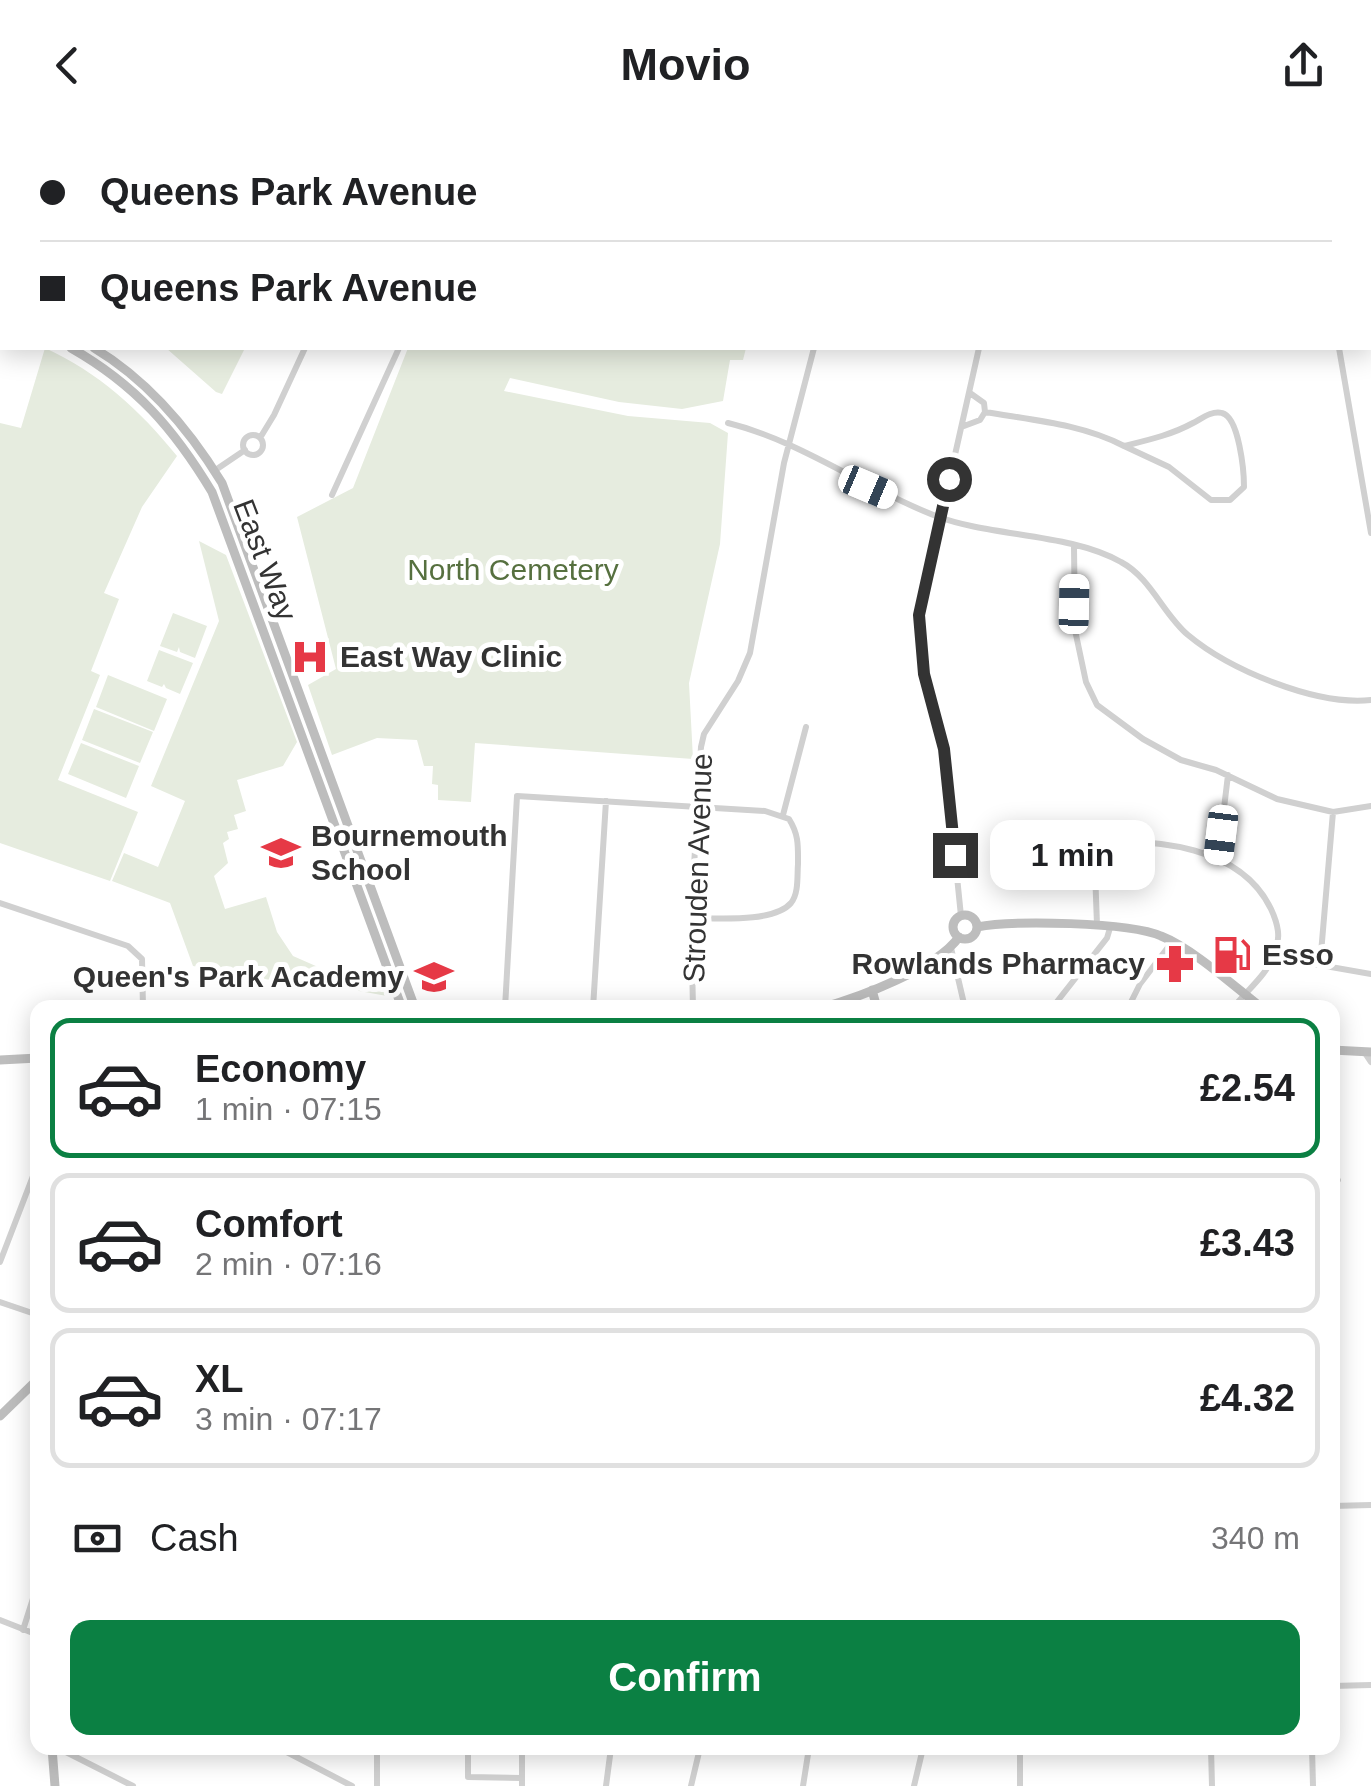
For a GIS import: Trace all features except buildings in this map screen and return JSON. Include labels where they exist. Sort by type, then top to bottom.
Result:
[{"type":"street","name":"East Way","points":[[73,350],[123,382],[159,415],[212,492],[399,1000]]},
{"type":"street","name":"East Way","points":[[97,350],[147,387],[188,431],[232,508],[412,1000]]},
{"type":"street","points":[[260,438],[304,350]]},
{"type":"street","points":[[332,495],[398,350]]},
{"type":"street","name":"Strouden Avenue","points":[[694,1000],[691,918],[704,734],[738,682],[750,653],[784,463],[814,350]]},
{"type":"street","points":[[958,937],[954,926],[961,916],[944,749],[924,674],[919,615],[978,350]]},
{"type":"street","points":[[1339,350],[1371,534]]},
{"type":"street","points":[[962,426],[980,420],[985,412],[984,402],[970,393]]},
{"type":"street","points":[[985,412],[1104,436],[1124,446],[1168,468],[1211,500],[1230,500],[1244,486],[1236,435],[1224,413],[1124,446]]},
{"type":"street","points":[[728,423],[759,431],[868,487],[940,518],[1074,547],[1122,562],[1188,635],[1246,671],[1301,693],[1340,701],[1371,700]]},
{"type":"street","points":[[248,438],[260,438],[263,445],[259,453],[251,455],[243,444],[248,438]]},
{"type":"street","points":[[214,471],[245,450]]},
{"type":"street","points":[[1074,547],[1074,630],[1086,682],[1098,705],[1143,740],[1181,760],[1277,799],[1333,812],[1371,806]]},
{"type":"street","points":[[691,918],[764,916],[792,902],[798,838],[783,815],[806,727]]},
{"type":"street","points":[[1218,858],[1228,776]]},
{"type":"street","points":[[505,1000],[518,796],[783,815]]},
{"type":"street","points":[[594,1000],[606,802]]},
{"type":"street","points":[[1320,965],[1333,812]]},
{"type":"street","points":[[1097,927],[1094,843],[1150,843],[1218,858],[1250,879],[1266,898],[1278,922],[1274,957],[1240,1000]]},
{"type":"street","points":[[0,903],[128,946],[142,959],[143,1000]]},
{"type":"street","points":[[961,916],[972,917],[977,927]]},
{"type":"street","points":[[977,927],[1137,929],[1172,942],[1252,1000]]},
{"type":"street","points":[[958,937],[970,938],[977,927]]},
{"type":"street","points":[[1058,1000],[1110,928]]},
{"type":"street","points":[[844,1000],[872,990],[951,948],[958,937]]},
{"type":"street","points":[[1132,1000],[1172,942]]},
{"type":"street","points":[[951,948],[964,1000]]},
{"type":"street","points":[[1274,957],[1371,974]]},
{"type":"street","points":[[872,990],[875,1000]]},
{"type":"street","points":[[1340,1051],[1369,1056]]},
{"type":"street","points":[[0,1060],[30,1058]]},
{"type":"street","points":[[0,1262],[30,1183]]},
{"type":"street","points":[[0,1302],[30,1312]]},
{"type":"street","points":[[0,1416],[30,1387]]},
{"type":"street","points":[[1340,1506],[1371,1505]]},
{"type":"street","points":[[23,1630],[30,1608]]},
{"type":"street","points":[[0,1620],[30,1633]]},
{"type":"street","points":[[1340,1686],[1371,1685]]},
{"type":"street","points":[[55,1755],[55,1786]]},
{"type":"street","points":[[69,1755],[132,1786]]},
{"type":"street","points":[[292,1755],[352,1786]]},
{"type":"street","points":[[377,1786],[378,1755]]},
{"type":"street","points":[[468,1755],[468,1777],[522,1782],[522,1755]]},
{"type":"street","points":[[606,1786],[609,1755]]},
{"type":"street","points":[[692,1786],[699,1755]]},
{"type":"street","points":[[803,1786],[809,1755]]},
{"type":"street","points":[[914,1786],[921,1755]]},
{"type":"street","points":[[1020,1755],[1020,1786]]},
{"type":"street","points":[[1210,1755],[1212,1786]]},
{"type":"street","points":[[1312,1755],[1313,1786]]},
{"type":"green space","points":[[44,350],[49,350],[117,394],[177,456],[142,507],[104,593],[119,599],[91,671],[100,675],[58,780],[138,812],[110,881],[0,843],[0,423],[21,428]]},
{"type":"green space","points":[[168,350],[244,350],[222,394]]},
{"type":"green space","name":"North Cemetery","points":[[407,350],[746,350],[743,360],[730,360],[723,401],[682,409],[619,402],[510,378],[504,391],[628,416],[710,423],[728,433],[720,544],[689,683],[693,759],[475,743],[471,802],[438,800],[438,785],[432,784],[433,766],[424,766],[417,740],[377,738],[332,755],[308,685],[336,669],[297,517],[353,488]]},
{"type":"green space","points":[[199,541],[226,555],[297,742],[283,766],[237,780],[246,811],[234,815],[238,829],[227,832],[229,839],[223,843],[228,863],[214,876],[225,909],[266,897],[277,932],[293,956],[350,981],[379,973],[387,996],[331,986],[321,977],[298,985],[193,966],[170,903],[112,881],[124,853],[158,867],[185,801],[151,786],[219,621]]},
{"type":"green space","points":[[173,613],[207,626],[195,658],[180,652],[179,647],[177,652],[160,646]]},
{"type":"green space","points":[[159,650],[193,663],[180,694],[164,684],[162,687],[147,681]]},
{"type":"green space","points":[[108,675],[167,699],[154,731],[96,707]]},
{"type":"green space","points":[[94,709],[153,732],[140,763],[82,740]]},
{"type":"green space","points":[[81,743],[139,766],[126,798],[68,774]]},
{"type":"place","name":"East Way Clinic","points":[[310,657]]},
{"type":"place","name":"Bournemouth School","points":[[281,853]]},
{"type":"place","name":"Esso","points":[[1232,955]]},
{"type":"place","name":"Rowlands Pharmacy","points":[[1175,964]]},
{"type":"place","name":"Queen's Park Academy","points":[[434,977]]},
{"type":"route","points":[[949,479],[919,615],[924,674],[944,749],[955,855]]}]
